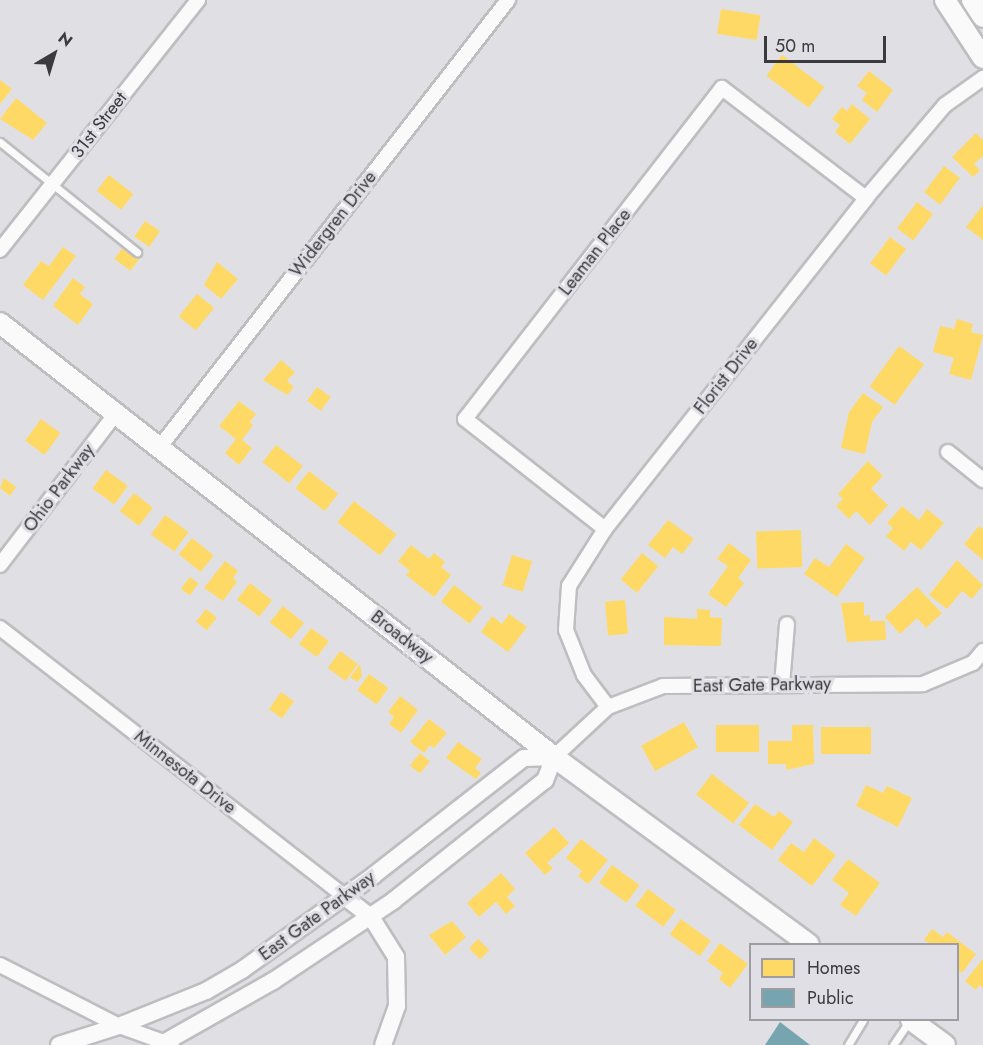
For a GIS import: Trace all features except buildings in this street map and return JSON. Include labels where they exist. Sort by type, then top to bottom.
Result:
[{"type":"main road","points":[[945,0],[983,58]]},
{"type":"main road","points":[[972,0],[983,17]]},
{"type":"main road","name":"Broadway","points":[[0,324],[117,412],[159,448],[554,756],[806,943]]},
{"type":"main road","points":[[911,1021],[945,1045]]},
{"type":"street","name":"31st Street","points":[[0,250],[198,0]]},
{"type":"street","name":"Widergren Drive","points":[[159,448],[508,0]]},
{"type":"street","name":"Florist Drive","points":[[608,707],[584,675],[566,630],[569,586],[605,529],[866,198],[945,105],[983,78]]},
{"type":"street","name":"Leaman Place","points":[[605,529],[465,419],[722,88],[866,198]]},
{"type":"street","name":"Ohio Parkway","points":[[0,565],[117,412]]},
{"type":"street","points":[[948,452],[983,480]]},
{"type":"street","points":[[782,685],[787,624]]},
{"type":"street","name":"Minnesota Drive","points":[[0,628],[371,917]]},
{"type":"street","name":"East Gate Parkway","points":[[167,1044],[273,981],[371,917],[545,780],[554,756],[608,707],[663,686],[923,684],[973,663],[983,651]]},
{"type":"street","name":"East Gate Parkway","points":[[59,1045],[119,1026],[206,991],[242,970],[345,897],[524,758],[554,756]]},
{"type":"street","points":[[371,917],[396,957],[397,1006],[383,1045]]},
{"type":"street","points":[[0,965],[119,1026],[167,1044]]},
{"type":"lane","points":[[0,142],[54,183],[137,252]]},
{"type":"lane","points":[[850,1044],[862,1021]]},
{"type":"lane","points":[[892,1045],[909,1021]]}]
